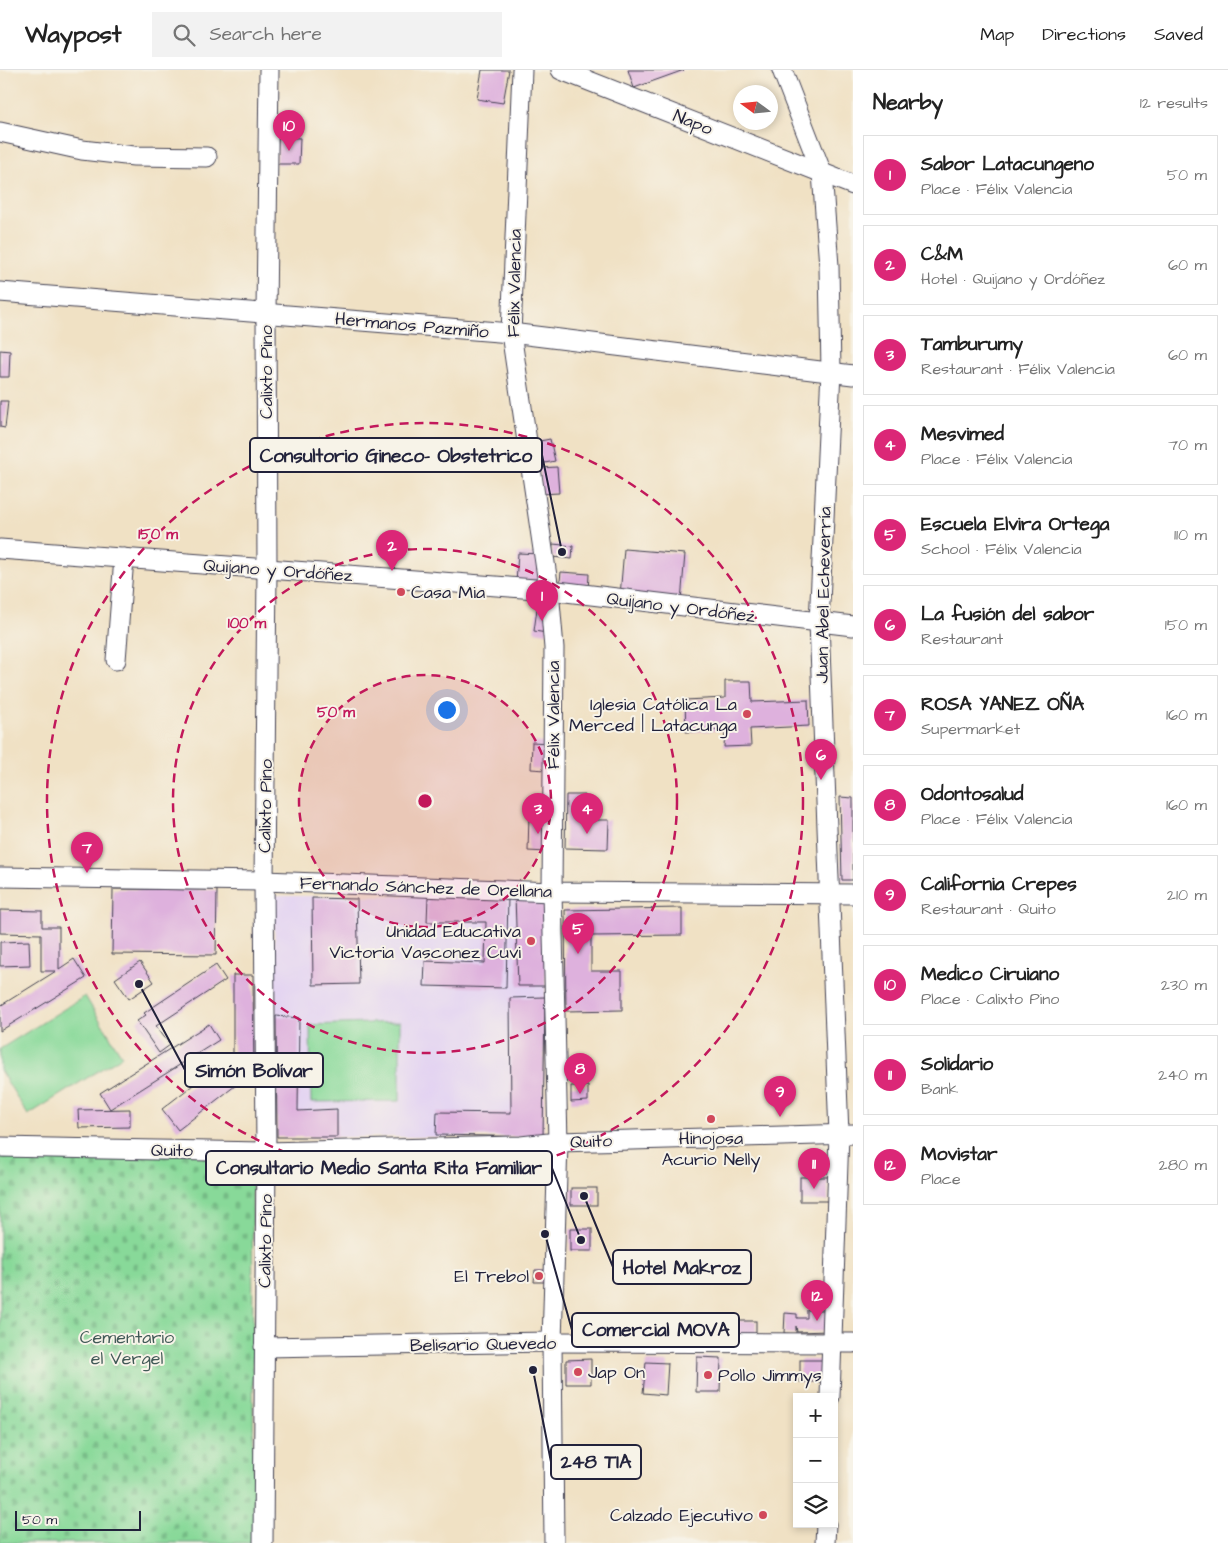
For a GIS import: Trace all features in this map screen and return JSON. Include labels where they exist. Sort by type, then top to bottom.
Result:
[{"type":"street","name":"Calixto Pino","points":[[263,1543],[266,1152],[264,881],[267,570],[266,313],[269,70]]},
{"type":"street","name":"Félix Valencia","points":[[522,70],[511,333],[550,590],[554,648],[552,892],[558,1142],[552,1342],[554,1543]]},
{"type":"street","name":"Napo","points":[[562,70],[853,185]]},
{"type":"street","name":"Juan Abel Echeverría","points":[[782,70],[822,173],[829,266],[831,371],[819,623],[830,893],[846,1134],[830,1393]]},
{"type":"street","points":[[0,132],[82,150],[134,156],[207,157]]},
{"type":"street","name":"Hermanos Pazmiño","points":[[0,292],[511,333],[853,374]]},
{"type":"street","name":"Quijano y Ordóñez","points":[[0,549],[550,590],[853,626]]},
{"type":"street","points":[[116,660],[124,558]]},
{"type":"street","name":"Fernando Sánchez de Orellana","points":[[0,877],[264,881],[552,892],[853,894]]},
{"type":"street","name":"Quito","points":[[0,1147],[266,1152],[522,1146],[558,1142],[846,1134]]},
{"type":"street","name":"Belisario Quevedo","points":[[264,1347],[552,1342],[853,1343]]},
{"type":"street","points":[[825,1543],[826,1528]]},
{"type":"shaded area","points":[[274,896],[547,896],[543,1137],[277,1137]]},
{"type":"green space","points":[[85,996],[122,1056],[28,1115],[0,1070],[0,1049]]},
{"type":"green space","points":[[400,1022],[400,1101],[311,1102],[310,1025]]},
{"type":"green space","name":"Cementario el Vergel","points":[[252,1148],[254,1543],[0,1543],[0,1152]]},
{"type":"building","points":[[482,70],[509,70],[503,103],[477,99]]},
{"type":"building","points":[[628,70],[684,70],[634,88]]},
{"type":"building","points":[[278,137],[300,138],[299,164],[277,164]]},
{"type":"building","points":[[0,350],[10,351],[9,377],[0,377]]},
{"type":"building","points":[[0,401],[8,401],[5,428],[0,427]]},
{"type":"building","points":[[550,439],[555,461],[540,464],[535,442]]},
{"type":"building","points":[[557,467],[559,493],[541,494],[540,468]]},
{"type":"building","points":[[553,544],[573,546],[572,559],[552,557]]},
{"type":"building","points":[[624,549],[685,554],[681,601],[620,596]]},
{"type":"building","points":[[518,553],[540,554],[538,585],[516,583]]},
{"type":"building","points":[[561,572],[589,574],[588,592],[559,590]]},
{"type":"building","points":[[537,609],[549,610],[547,633],[534,631]]},
{"type":"building","name":"Iglesia Católica La Merced | Latacunga","points":[[725,681],[751,681],[752,702],[808,700],[809,726],[750,729],[751,746],[724,747],[725,730],[686,732],[685,700],[725,698]]},
{"type":"building","points":[[532,742],[548,743],[546,770],[531,769]]},
{"type":"building","points":[[566,795],[585,795],[584,820],[609,820],[608,849],[565,848]]},
{"type":"building","points":[[840,797],[853,798],[853,880],[842,880]]},
{"type":"building","points":[[529,815],[548,816],[547,852],[528,851]]},
{"type":"building","points":[[113,889],[217,890],[216,955],[112,954]]},
{"type":"building","points":[[428,896],[508,896],[506,988],[424,986],[425,961],[485,963],[486,922],[427,922]]},
{"type":"building","name":"Unidad Educativa Victoria Vasconez Cuvi","points":[[515,896],[547,896],[545,986],[518,986]]},
{"type":"building","points":[[312,898],[357,899],[359,984],[313,985]]},
{"type":"building","points":[[682,908],[682,935],[591,936],[591,971],[622,971],[622,1010],[566,1011],[565,910]]},
{"type":"building","points":[[0,910],[42,911],[42,927],[59,927],[59,969],[74,959],[86,978],[0,1031],[0,1006],[56,971],[41,971],[41,934],[0,933]]},
{"type":"building","points":[[29,941],[30,965],[0,966],[0,942]]},
{"type":"building","points":[[140,962],[154,982],[129,999],[115,979]]},
{"type":"building","points":[[216,965],[226,980],[156,1026],[170,1045],[159,1053],[137,1021],[146,1015],[144,1013]]},
{"type":"building","points":[[233,975],[253,975],[254,1080],[239,1080],[240,1082],[178,1130],[162,1109],[224,1061],[233,1072]]},
{"type":"building","points":[[545,997],[543,1137],[436,1135],[437,1112],[511,1113],[510,998]]},
{"type":"building","points":[[276,1016],[299,1018],[298,1111],[337,1109],[337,1137],[277,1137]]},
{"type":"building","points":[[209,1024],[219,1040],[110,1109],[100,1093]]},
{"type":"building","points":[[571,1086],[588,1086],[588,1101],[571,1102]]},
{"type":"building","points":[[130,1109],[130,1127],[79,1128],[78,1110]]},
{"type":"building","points":[[800,1177],[828,1177],[828,1201],[800,1201]]},
{"type":"building","points":[[571,1188],[597,1188],[597,1205],[571,1205]]},
{"type":"building","points":[[570,1229],[592,1229],[592,1251],[570,1251]]},
{"type":"building","name":"El Trebol","points":[[535,1270],[545,1270],[544,1282],[534,1282]]},
{"type":"building","points":[[807,1310],[828,1310],[828,1331],[797,1332],[796,1326],[796,1334],[784,1333],[785,1313],[797,1314],[797,1318],[807,1318]]},
{"type":"building","points":[[736,1321],[756,1321],[756,1335],[736,1335]]},
{"type":"building","name":"Pollo Jimmys","points":[[697,1357],[721,1358],[720,1392],[696,1392]]},
{"type":"building","name":"Jap On","points":[[591,1359],[591,1384],[566,1384],[566,1360]]},
{"type":"building","points":[[800,1360],[823,1360],[823,1382],[800,1382]]},
{"type":"building","points":[[646,1362],[668,1363],[666,1395],[643,1393]]},
{"type":"place","name":"Medico Ciruiano","points":[[289,151]]},
{"type":"place","name":"Consultorio Gineco- Obstetrico","points":[[562,552]]},
{"type":"place","name":"C&M","points":[[392,571]]},
{"type":"place","name":"Casa Mia","points":[[401,592]]},
{"type":"place","name":"Sabor Latacungeno","points":[[542,621]]},
{"type":"place","name":"Iglesia Católica La Merced | Latacunga","points":[[747,714]]},
{"type":"place","name":"La fusión del sabor","points":[[821,780]]},
{"type":"place","name":"Tamburumy","points":[[538,834]]},
{"type":"place","name":"Mesvimed","points":[[587,834]]},
{"type":"place","name":"ROSA YANEZ OÑA","points":[[87,873]]},
{"type":"place","name":"Unidad Educativa Victoria Vasconez Cuvi","points":[[531,941]]},
{"type":"place","name":"Escuela Elvira Ortega","points":[[578,954]]},
{"type":"place","name":"Simón Bolívar","points":[[139,984]]},
{"type":"place","name":"Odontosalud","points":[[580,1094]]},
{"type":"place","name":"California Crepes","points":[[780,1117]]},
{"type":"place","name":"Hinojosa Acurio Nelly","points":[[711,1119]]},
{"type":"place","name":"Solidario","points":[[814,1189]]},
{"type":"place","name":"Hotel Makroz","points":[[584,1196]]},
{"type":"place","name":"Comercial MOVA","points":[[545,1234]]},
{"type":"place","name":"Consultario Medio Santa Rita Familiar","points":[[581,1240]]},
{"type":"place","name":"El Trebol","points":[[539,1276]]},
{"type":"place","name":"Movistar","points":[[817,1321]]},
{"type":"place","name":"248 TIA","points":[[533,1370]]},
{"type":"place","name":"Jap On","points":[[578,1372]]},
{"type":"place","name":"Pollo Jimmys","points":[[708,1375]]},
{"type":"place","name":"Calzado Ejecutivo","points":[[763,1515]]}]
